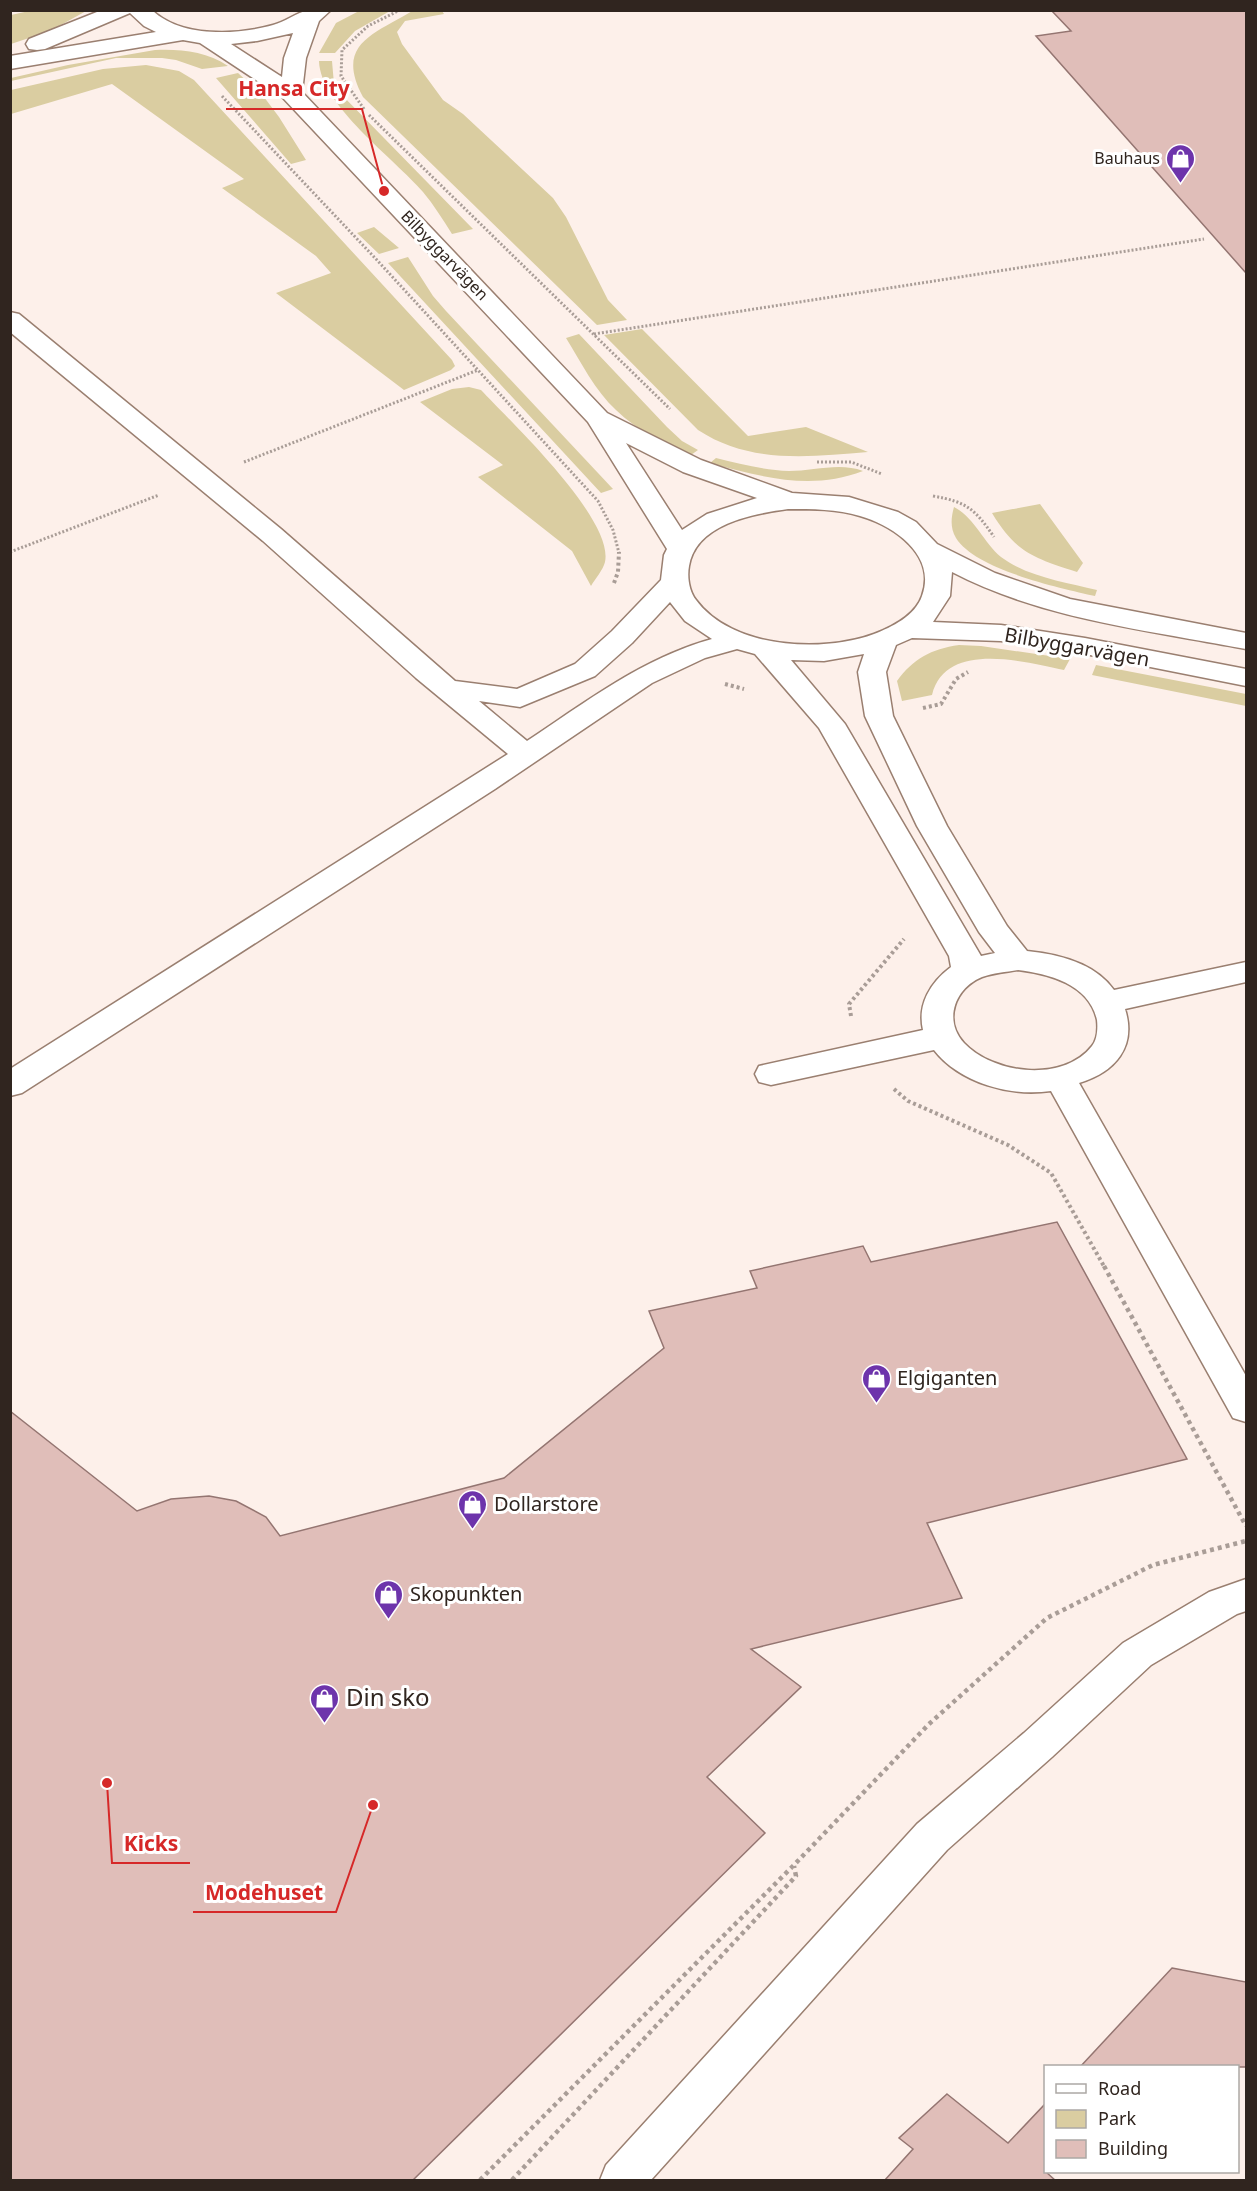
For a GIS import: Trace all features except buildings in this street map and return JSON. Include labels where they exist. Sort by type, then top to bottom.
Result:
[{"type":"street","points":[[10,53],[122,10]]},
{"type":"street","name":"Bilbyggarvägen","points":[[139,10],[152,22],[195,35],[228,38],[273,32],[318,13]]},
{"type":"street","name":"Bilbyggarvägen","points":[[291,93],[295,58],[318,13]]},
{"type":"street","points":[[10,63],[195,35]]},
{"type":"street","name":"Bilbyggarvägen","points":[[195,35],[291,93],[598,418],[681,549]]},
{"type":"street","points":[[10,319],[272,535],[525,754]]},
{"type":"street","name":"Bilbyggarvägen","points":[[598,418],[692,466],[788,501]]},
{"type":"street","points":[[788,501],[826,502],[872,512],[905,528],[929,550],[938,566],[940,583],[935,600],[924,616],[895,635],[856,648],[827,652],[796,652],[752,644],[714,629],[694,615],[681,599],[674,582],[674,565],[681,549],[693,534],[711,521],[734,511],[788,501]]},
{"type":"street","name":"Bilbyggarvägen","points":[[929,550],[985,579],[1064,606],[1246,641]]},
{"type":"street","points":[[448,689],[520,698],[585,670],[622,637],[674,582]]},
{"type":"street","name":"Bilbyggarvägen","points":[[895,635],[1002,633],[1085,646],[1246,678]]},
{"type":"street","points":[[895,635],[872,672],[879,716],[932,826],[995,932],[1018,960]]},
{"type":"street","points":[[10,1086],[485,783],[642,677],[695,652],[752,644]]},
{"type":"street","points":[[752,644],[831,724],[965,956],[968,971]]},
{"type":"street","points":[[1018,960],[1046,963],[1071,972],[1093,985],[1108,1002],[1115,1020],[1113,1039],[1103,1056],[1085,1069],[1060,1078],[1033,1081],[1004,1078],[978,1069],[956,1055],[942,1037],[936,1019],[939,1000],[950,984],[968,971],[992,963],[1018,960]]},
{"type":"street","points":[[1108,1002],[1246,972]]},
{"type":"street","points":[[771,1074],[942,1037]]},
{"type":"street","points":[[1060,1078],[1246,1408]]},
{"type":"street","points":[[622,2181],[932,1837],[1038,1746],[1137,1654],[1223,1603],[1246,1594]]},
{"type":"path","points":[[400,10],[368,26],[342,50],[342,76],[362,108],[676,414]]},
{"type":"path","points":[[218,92],[376,258],[598,501],[617,534],[620,558],[612,588]]},
{"type":"path","points":[[593,334],[1204,239]]},
{"type":"path","points":[[812,463],[845,460],[870,467],[885,476]]},
{"type":"path","points":[[933,496],[963,501],[976,510],[996,540]]},
{"type":"path","points":[[879,716],[941,704],[956,679],[974,668]]},
{"type":"path","points":[[480,2181],[794,1865],[928,1724],[1047,1618],[1153,1565],[1246,1541]]},
{"type":"path","points":[[512,2181],[796,1876],[794,1865]]},
{"type":"green space","points":[[88,10],[50,31],[11,44],[11,15],[29,11]]},
{"type":"green space","points":[[414,10],[442,11],[444,14],[405,21],[397,32],[402,44],[443,100],[463,114],[553,198],[566,217],[608,300],[627,320],[597,325],[363,97],[355,79],[353,64],[356,52],[373,34]]},
{"type":"green space","points":[[359,11],[390,11],[355,31],[335,53],[319,53],[336,23]]},
{"type":"green space","points":[[155,50],[193,52],[211,57],[228,66],[202,69],[162,58],[116,58],[11,81],[11,78],[68,65]]},
{"type":"green space","points":[[319,61],[332,61],[334,84],[339,92],[473,229],[452,234],[423,192],[345,113],[323,78]]},
{"type":"green space","points":[[146,65],[179,71],[194,80],[452,360],[455,366],[451,370],[404,390],[276,293],[331,273],[316,256],[222,188],[244,179],[112,84],[11,114],[11,90],[103,69]]},
{"type":"green space","points":[[238,73],[264,97],[306,160],[291,164],[216,78]]},
{"type":"green space","points":[[374,227],[399,248],[379,254],[357,233]]},
{"type":"green space","points":[[408,257],[433,296],[446,311],[613,489],[601,493],[388,263]]},
{"type":"green space","points":[[642,329],[748,436],[806,427],[868,452],[780,456],[738,448],[718,441],[698,430],[604,335]]},
{"type":"green space","points":[[579,334],[667,427],[682,441],[698,450],[691,455],[672,446],[642,430],[616,410],[595,385],[566,338]]},
{"type":"green space","points":[[469,387],[481,390],[536,447],[578,497],[594,521],[603,544],[605,562],[591,586],[572,551],[478,477],[503,465],[420,402],[452,389]]},
{"type":"green space","points":[[716,458],[789,471],[845,467],[863,471],[824,480],[786,480],[710,463]]},
{"type":"green space","points":[[1040,504],[1083,563],[1077,572],[1038,558],[1018,546],[992,513]]},
{"type":"green space","points":[[954,507],[968,517],[1001,557],[1012,564],[1047,578],[1097,590],[1095,596],[1020,576],[981,559],[966,549],[956,538],[952,523]]},
{"type":"green space","points":[[959,645],[1070,659],[1064,670],[1008,660],[969,661],[953,667],[940,678],[932,695],[902,701],[897,681],[903,673],[916,661],[931,652]]},
{"type":"green space","points":[[1096,665],[1246,694],[1246,706],[1092,675]]},
{"type":"place","name":"Bauhaus","points":[[1181,184]]},
{"type":"place","name":"Hansa City","points":[[384,191]]},
{"type":"place","name":"Elgiganten","points":[[876,1404]]},
{"type":"place","name":"Dollarstore","points":[[473,1530]]},
{"type":"place","name":"Skopunkten","points":[[389,1620]]},
{"type":"place","name":"Din sko","points":[[325,1724]]},
{"type":"place","name":"Kicks","points":[[107,1783]]},
{"type":"place","name":"Modehuset","points":[[373,1805]]}]
